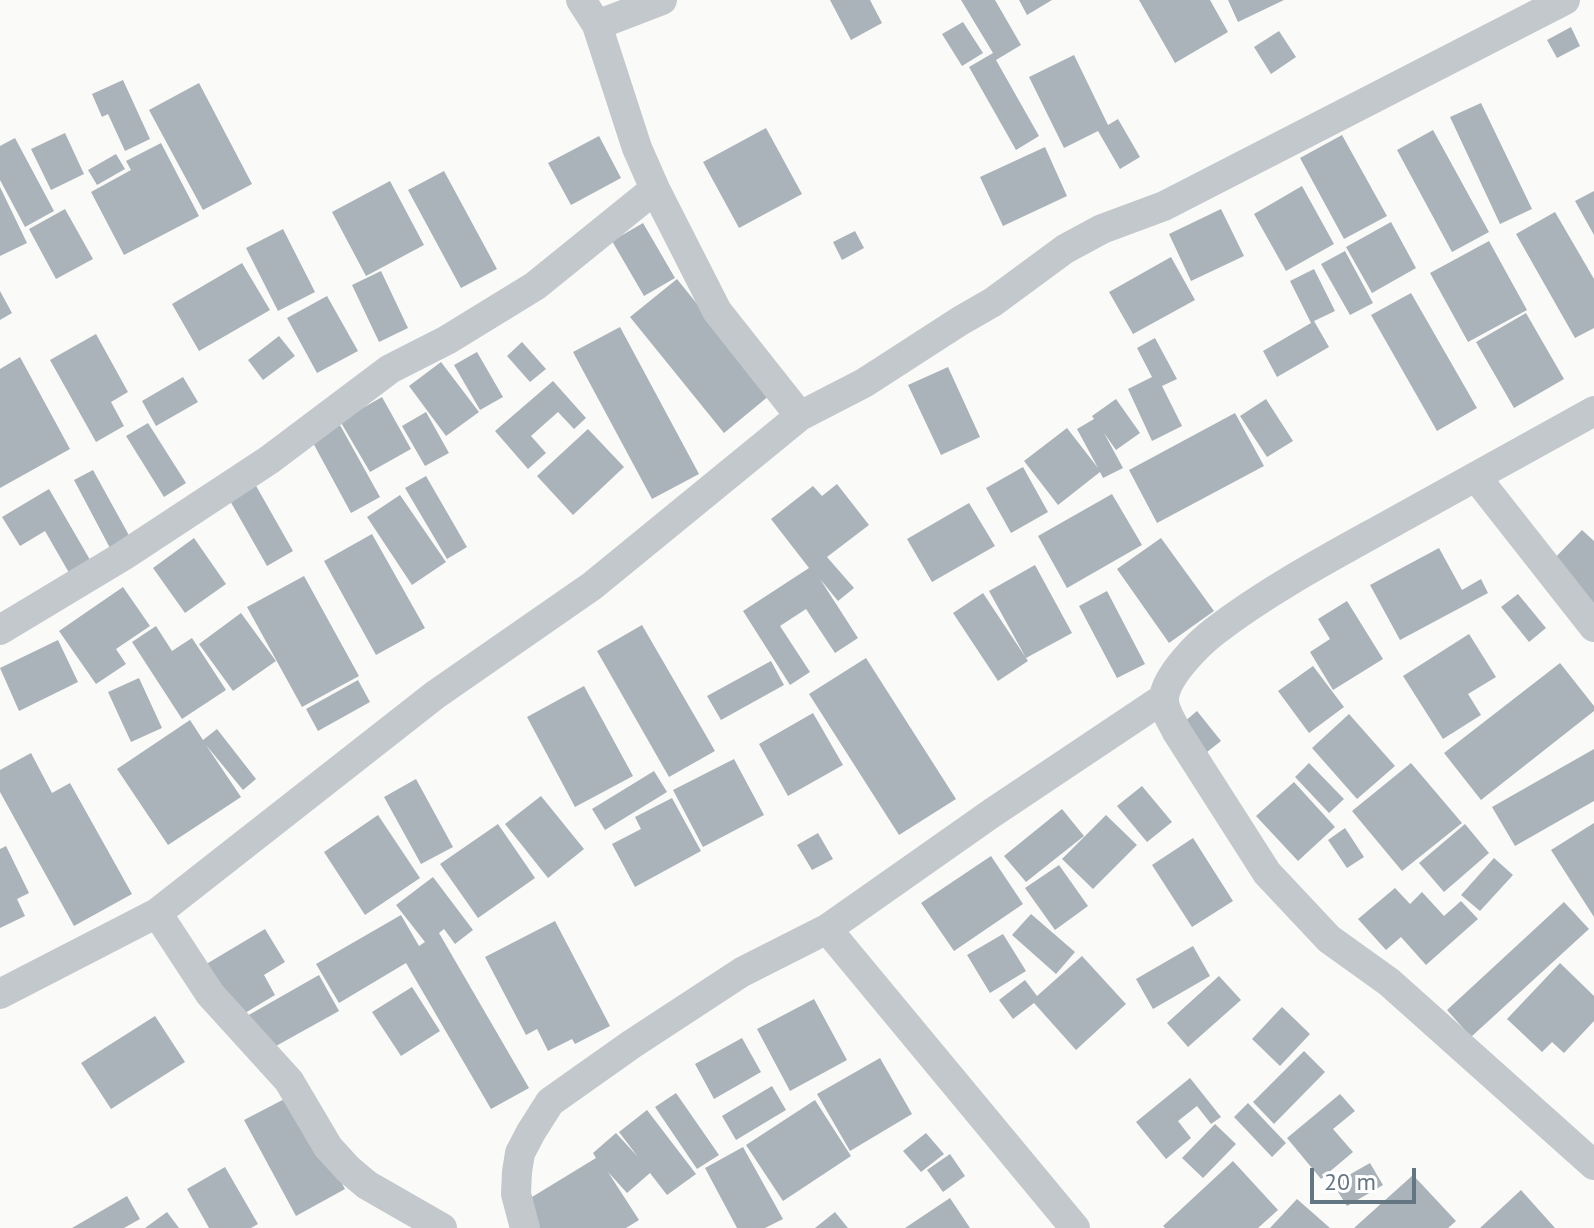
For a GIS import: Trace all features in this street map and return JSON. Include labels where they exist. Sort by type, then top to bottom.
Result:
[{"type":"street","points":[[581,0],[597,25],[637,148],[717,311],[800,416]]},
{"type":"street","points":[[597,25],[662,0]]},
{"type":"street","points":[[0,994],[157,913],[435,695],[592,586],[800,416],[864,383],[993,302],[1065,249],[1102,229],[1164,206],[1565,0]]},
{"type":"street","points":[[0,630],[123,556],[269,460],[390,369],[447,340],[535,286],[655,189]]},
{"type":"street","points":[[1594,411],[1298,575],[1213,632],[1179,667],[1164,698],[1177,732],[1267,873],[1329,939],[1389,982],[1594,1165]]},
{"type":"street","points":[[1476,477],[1594,627]]},
{"type":"street","points":[[525,1228],[516,1194],[520,1153],[550,1102],[742,972],[827,929],[1164,698]]},
{"type":"street","points":[[157,913],[210,994],[289,1081],[328,1147],[348,1169],[374,1189],[442,1228]]},
{"type":"street","points":[[827,929],[1075,1228]]},
{"type":"building","points":[[830,0],[870,0],[882,23],[851,40]]},
{"type":"building","points":[[961,0],[995,0],[1021,45],[996,60],[1039,136],[1016,150],[969,67],[993,53]]},
{"type":"building","points":[[1019,0],[1052,0],[1027,15]]},
{"type":"building","points":[[1139,0],[1210,0],[1228,32],[1175,63]]},
{"type":"building","points":[[1228,0],[1284,0],[1238,22]]},
{"type":"building","points":[[963,22],[983,53],[962,66],[942,34]]},
{"type":"building","points":[[1571,27],[1580,46],[1557,58],[1547,40]]},
{"type":"building","points":[[1279,31],[1296,57],[1271,74],[1254,47]]},
{"type":"building","points":[[1074,55],[1108,125],[1118,119],[1140,157],[1120,169],[1098,131],[1064,148],[1029,77]]},
{"type":"building","points":[[123,80],[150,139],[125,151],[108,114],[102,117],[92,94]]},
{"type":"building","points":[[199,83],[252,184],[203,210],[149,110]]},
{"type":"building","points":[[1481,103],[1532,209],[1500,224],[1450,117]]},
{"type":"building","points":[[766,128],[802,194],[739,228],[703,162]]},
{"type":"building","points":[[1433,130],[1489,232],[1452,252],[1397,150]]},
{"type":"building","points":[[65,133],[84,174],[51,190],[31,149]]},
{"type":"building","points":[[1342,135],[1387,216],[1344,239],[1300,158]]},
{"type":"building","points":[[599,136],[621,178],[571,205],[548,163]]},
{"type":"building","points":[[15,138],[54,211],[25,227],[0,180],[0,146]]},
{"type":"building","points":[[161,143],[199,216],[124,255],[91,192],[131,170],[126,161]]},
{"type":"building","points":[[1045,147],[1067,196],[1003,226],[980,177]]},
{"type":"building","points":[[116,154],[125,169],[97,185],[88,170]]},
{"type":"building","points":[[444,171],[497,269],[461,288],[408,190]]},
{"type":"building","points":[[390,181],[424,245],[366,276],[332,212]]},
{"type":"building","points":[[1302,186],[1334,244],[1286,271],[1254,214]]},
{"type":"building","points":[[0,187],[27,243],[0,256]]},
{"type":"building","points":[[1594,191],[1594,235],[1575,201]]},
{"type":"building","points":[[65,209],[93,259],[56,279],[29,229]]},
{"type":"building","points":[[1221,209],[1244,256],[1191,281],[1169,234]]},
{"type":"building","points":[[1555,212],[1594,279],[1594,328],[1575,338],[1516,234]]},
{"type":"building","points":[[1391,222],[1416,268],[1372,293],[1346,247]]},
{"type":"building","points":[[643,223],[675,278],[644,296],[612,241]]},
{"type":"building","points":[[283,229],[315,292],[278,311],[246,248]]},
{"type":"building","points":[[855,231],[864,248],[842,260],[833,242]]},
{"type":"building","points":[[1489,241],[1527,310],[1468,342],[1430,273]]},
{"type":"building","points":[[1345,251],[1373,303],[1350,315],[1321,264]]},
{"type":"building","points":[[1171,257],[1195,300],[1133,334],[1109,292]]},
{"type":"building","points":[[242,263],[270,310],[199,351],[172,304]]},
{"type":"building","points":[[1314,269],[1335,311],[1314,321],[1329,347],[1277,377],[1263,351],[1311,323],[1290,281]]},
{"type":"building","points":[[381,271],[408,328],[379,342],[352,285]]},
{"type":"building","points":[[677,279],[770,395],[724,433],[630,317]]},
{"type":"building","points":[[0,291],[12,313],[0,320]]},
{"type":"building","points":[[1411,293],[1477,408],[1437,431],[1371,315]]},
{"type":"building","points":[[327,296],[358,351],[317,373],[287,318]]},
{"type":"building","points":[[1526,313],[1564,379],[1514,408],[1476,342]]},
{"type":"building","points":[[620,327],[699,474],[652,499],[573,352]]},
{"type":"building","points":[[96,334],[128,392],[111,402],[124,426],[96,442],[50,360]]},
{"type":"building","points":[[279,336],[295,356],[263,380],[248,360]]},
{"type":"building","points":[[1155,338],[1177,379],[1162,386],[1182,426],[1152,441],[1128,389],[1152,377],[1137,348]]},
{"type":"building","points":[[522,342],[546,369],[530,382],[507,356]]},
{"type":"building","points":[[477,352],[503,397],[480,410],[454,365]]},
{"type":"building","points":[[20,357],[70,449],[0,488],[0,369]]},
{"type":"building","points":[[441,362],[479,412],[446,436],[409,386]]},
{"type":"building","points":[[948,367],[980,437],[941,455],[908,385]]},
{"type":"building","points":[[183,377],[198,402],[156,426],[142,401]]},
{"type":"building","points":[[553,381],[586,418],[574,429],[558,412],[531,436],[546,453],[528,469],[495,431]]},
{"type":"building","points":[[382,397],[411,449],[370,472],[340,421]]},
{"type":"building","points":[[1116,399],[1140,433],[1116,450],[1104,433],[1123,468],[1103,478],[1100,472],[1058,505],[1024,461],[1067,428],[1098,468],[1077,429],[1094,419],[1092,416]]},
{"type":"building","points":[[1266,399],[1293,441],[1267,457],[1240,416]]},
{"type":"building","points":[[426,412],[449,453],[425,466],[402,426]]},
{"type":"building","points":[[1235,413],[1264,466],[1157,523],[1129,470]]},
{"type":"building","points":[[148,423],[186,483],[164,497],[126,436]]},
{"type":"building","points":[[340,425],[380,497],[351,513],[312,441]]},
{"type":"building","points":[[588,429],[624,467],[573,515],[537,476]]},
{"type":"building","points":[[1023,467],[1048,512],[1011,533],[986,488]]},
{"type":"building","points":[[93,470],[131,539],[111,550],[74,480]]},
{"type":"building","points":[[426,476],[467,547],[447,559],[405,488]]},
{"type":"building","points":[[255,484],[293,551],[267,566],[229,499]]},
{"type":"building","points":[[837,484],[869,525],[827,557],[854,588],[838,601],[820,579],[858,638],[835,653],[806,609],[780,626],[810,672],[790,685],[743,611],[809,568],[771,519],[813,486],[822,496]]},
{"type":"building","points":[[49,489],[93,565],[72,578],[45,531],[20,546],[2,517]]},
{"type":"building","points":[[1112,494],[1142,545],[1067,588],[1038,536]]},
{"type":"building","points":[[400,495],[446,562],[412,585],[367,517]]},
{"type":"building","points":[[969,503],[995,546],[932,582],[907,539]]},
{"type":"building","points":[[1582,530],[1594,541],[1594,605],[1549,564]]},
{"type":"building","points":[[372,534],[425,628],[376,655],[324,561]]},
{"type":"building","points":[[194,538],[226,584],[185,613],[153,568]]},
{"type":"building","points":[[1161,538],[1214,611],[1169,643],[1117,569]]},
{"type":"building","points":[[1439,548],[1462,590],[1481,579],[1488,593],[1400,640],[1370,585]]},
{"type":"building","points":[[1035,565],[1072,633],[1026,658],[989,591]]},
{"type":"building","points":[[304,576],[359,676],[302,707],[247,607]]},
{"type":"building","points":[[123,587],[150,626],[116,649],[126,664],[96,684],[59,631]]},
{"type":"building","points":[[1107,591],[1145,664],[1117,678],[1079,606]]},
{"type":"building","points":[[983,593],[1028,661],[998,681],[953,613]]},
{"type":"building","points":[[1518,594],[1546,628],[1529,642],[1501,607]]},
{"type":"building","points":[[1347,601],[1383,659],[1333,690],[1310,652],[1330,639],[1318,619]]},
{"type":"building","points":[[241,613],[276,661],[233,691],[199,644]]},
{"type":"building","points":[[642,625],[715,751],[669,777],[597,651]]},
{"type":"building","points":[[156,626],[172,651],[192,638],[226,690],[182,719],[132,642]]},
{"type":"building","points":[[1469,634],[1496,677],[1468,694],[1481,715],[1443,739],[1403,676]]},
{"type":"building","points":[[58,640],[78,682],[19,711],[0,668]]},
{"type":"building","points":[[866,658],[956,799],[899,835],[809,694]]},
{"type":"building","points":[[771,661],[784,685],[721,720],[707,696]]},
{"type":"building","points":[[1560,663],[1594,706],[1594,711],[1481,800],[1444,753]]},
{"type":"building","points":[[1313,666],[1344,707],[1309,733],[1278,691]]},
{"type":"building","points":[[139,678],[162,728],[131,742],[108,692]]},
{"type":"building","points":[[358,680],[370,702],[318,731],[306,709]]},
{"type":"building","points":[[584,686],[633,776],[575,807],[527,717]]},
{"type":"building","points":[[1197,711],[1221,741],[1202,756],[1178,727]]},
{"type":"building","points":[[813,713],[843,765],[788,796],[759,744]]},
{"type":"building","points":[[1349,714],[1395,766],[1357,799],[1312,748]]},
{"type":"building","points":[[190,720],[203,740],[217,729],[256,779],[243,790],[206,745],[241,797],[168,845],[117,769]]},
{"type":"building","points":[[1594,749],[1594,801],[1515,846],[1492,807]]},
{"type":"building","points":[[31,753],[52,793],[70,783],[132,894],[74,926],[0,792],[0,770]]},
{"type":"building","points":[[734,759],[764,815],[703,847],[673,790]]},
{"type":"building","points":[[1309,763],[1344,799],[1329,813],[1295,777]]},
{"type":"building","points":[[1411,763],[1462,823],[1402,871],[1352,811]]},
{"type":"building","points":[[654,771],[667,792],[605,830],[592,809]]},
{"type":"building","points":[[416,779],[453,847],[421,864],[384,797]]},
{"type":"building","points":[[1294,782],[1335,827],[1298,861],[1256,816]]},
{"type":"building","points":[[1142,786],[1172,822],[1147,842],[1117,806]]},
{"type":"building","points":[[541,796],[584,849],[548,878],[505,824]]},
{"type":"building","points":[[672,798],[701,851],[635,887],[612,844],[641,829],[635,817]]},
{"type":"building","points":[[1062,809],[1084,836],[1026,882],[1004,856]]},
{"type":"building","points":[[378,815],[420,878],[365,915],[324,852]]},
{"type":"building","points":[[1106,815],[1137,845],[1093,889],[1062,859]]},
{"type":"building","points":[[1594,823],[1594,917],[1551,850]]},
{"type":"building","points":[[498,824],[535,878],[478,918],[440,864]]},
{"type":"building","points":[[1465,824],[1489,853],[1444,892],[1419,863]]},
{"type":"building","points":[[1345,828],[1364,857],[1347,868],[1328,840]]},
{"type":"building","points":[[818,833],[833,859],[812,870],[797,845]]},
{"type":"building","points":[[1193,838],[1233,901],[1192,927],[1152,865]]},
{"type":"building","points":[[6,846],[29,893],[17,899],[25,916],[0,928],[0,849]]},
{"type":"building","points":[[991,856],[1023,904],[954,951],[921,903]]},
{"type":"building","points":[[1494,858],[1513,875],[1480,911],[1461,895]]},
{"type":"building","points":[[1059,865],[1088,906],[1055,930],[1025,888]]},
{"type":"building","points":[[433,877],[473,930],[455,944],[444,929],[439,933],[529,1088],[491,1109],[406,963],[339,1003],[316,964],[401,915],[419,946],[425,942],[396,905]]},
{"type":"building","points":[[1395,888],[1410,904],[1422,892],[1444,916],[1461,901],[1478,919],[1426,965],[1401,937],[1386,950],[1358,919]]},
{"type":"building","points":[[1564,902],[1589,929],[1471,1037],[1447,1010]]},
{"type":"building","points":[[1031,914],[1075,952],[1056,974],[1012,935]]},
{"type":"building","points":[[555,921],[610,1026],[575,1044],[572,1039],[548,1051],[537,1029],[526,1035],[485,957]]},
{"type":"building","points":[[265,929],[285,962],[264,975],[275,995],[235,1019],[203,966]]},
{"type":"building","points":[[1003,934],[1026,971],[990,993],[967,955]]},
{"type":"building","points":[[1193,946],[1210,976],[1153,1009],[1136,979]]},
{"type":"building","points":[[1082,956],[1126,1004],[1076,1050],[1034,1003],[1013,1019],[999,1000],[1025,980],[1037,996]]},
{"type":"building","points":[[1560,963],[1594,996],[1594,1021],[1564,1053],[1552,1042],[1542,1052],[1507,1019]]},
{"type":"building","points":[[319,975],[339,1011],[267,1051],[247,1016]]},
{"type":"building","points":[[1219,976],[1241,1000],[1188,1047],[1167,1023]]},
{"type":"building","points":[[412,987],[440,1031],[401,1056],[372,1012]]},
{"type":"building","points":[[814,999],[847,1060],[790,1091],[757,1029]]},
{"type":"building","points":[[1282,1007],[1310,1034],[1280,1066],[1252,1039]]},
{"type":"building","points":[[155,1016],[185,1062],[111,1109],[81,1063]]},
{"type":"building","points":[[742,1038],[761,1072],[714,1099],[695,1064]]},
{"type":"building","points":[[1304,1051],[1325,1072],[1274,1124],[1253,1102]]},
{"type":"building","points":[[880,1058],[912,1114],[850,1151],[817,1094]]},
{"type":"building","points":[[1190,1078],[1221,1117],[1211,1124],[1197,1106],[1178,1121],[1191,1138],[1166,1159],[1136,1122]]},
{"type":"building","points":[[772,1086],[786,1110],[736,1140],[722,1116]]},
{"type":"building","points":[[676,1093],[719,1155],[697,1169],[655,1107]]},
{"type":"building","points":[[294,1094],[345,1189],[296,1216],[244,1120]]},
{"type":"building","points":[[1340,1094],[1355,1111],[1333,1129],[1353,1152],[1321,1179],[1287,1138]]},
{"type":"building","points":[[815,1100],[851,1156],[783,1201],[746,1145]]},
{"type":"building","points":[[1248,1103],[1286,1143],[1272,1157],[1234,1117]]},
{"type":"building","points":[[647,1110],[696,1174],[667,1195],[650,1173],[627,1193],[608,1172],[639,1220],[626,1228],[516,1228],[532,1197],[596,1158],[593,1153],[616,1133],[638,1157],[619,1132]]},
{"type":"building","points":[[1215,1124],[1236,1144],[1203,1178],[1182,1158]]},
{"type":"building","points":[[926,1133],[944,1154],[921,1172],[903,1151]]},
{"type":"building","points":[[743,1147],[783,1219],[765,1228],[737,1228],[705,1168]]},
{"type":"building","points":[[950,1154],[965,1176],[943,1192],[927,1170]]},
{"type":"building","points":[[1233,1161],[1278,1210],[1258,1228],[1163,1226]]},
{"type":"building","points":[[1370,1163],[1383,1185],[1347,1206],[1333,1184]]},
{"type":"building","points":[[225,1167],[258,1224],[251,1228],[209,1228],[187,1189]]},
{"type":"building","points":[[1413,1175],[1456,1221],[1448,1228],[1354,1228]]},
{"type":"building","points":[[1521,1190],[1555,1228],[1480,1228]]},
{"type":"building","points":[[127,1196],[140,1219],[124,1228],[72,1228]]},
{"type":"building","points":[[950,1198],[970,1228],[905,1228]]},
{"type":"building","points":[[1297,1199],[1330,1228],[1270,1228]]},
{"type":"building","points":[[167,1212],[179,1228],[145,1228]]},
{"type":"building","points":[[835,1212],[848,1228],[815,1228]]}]
